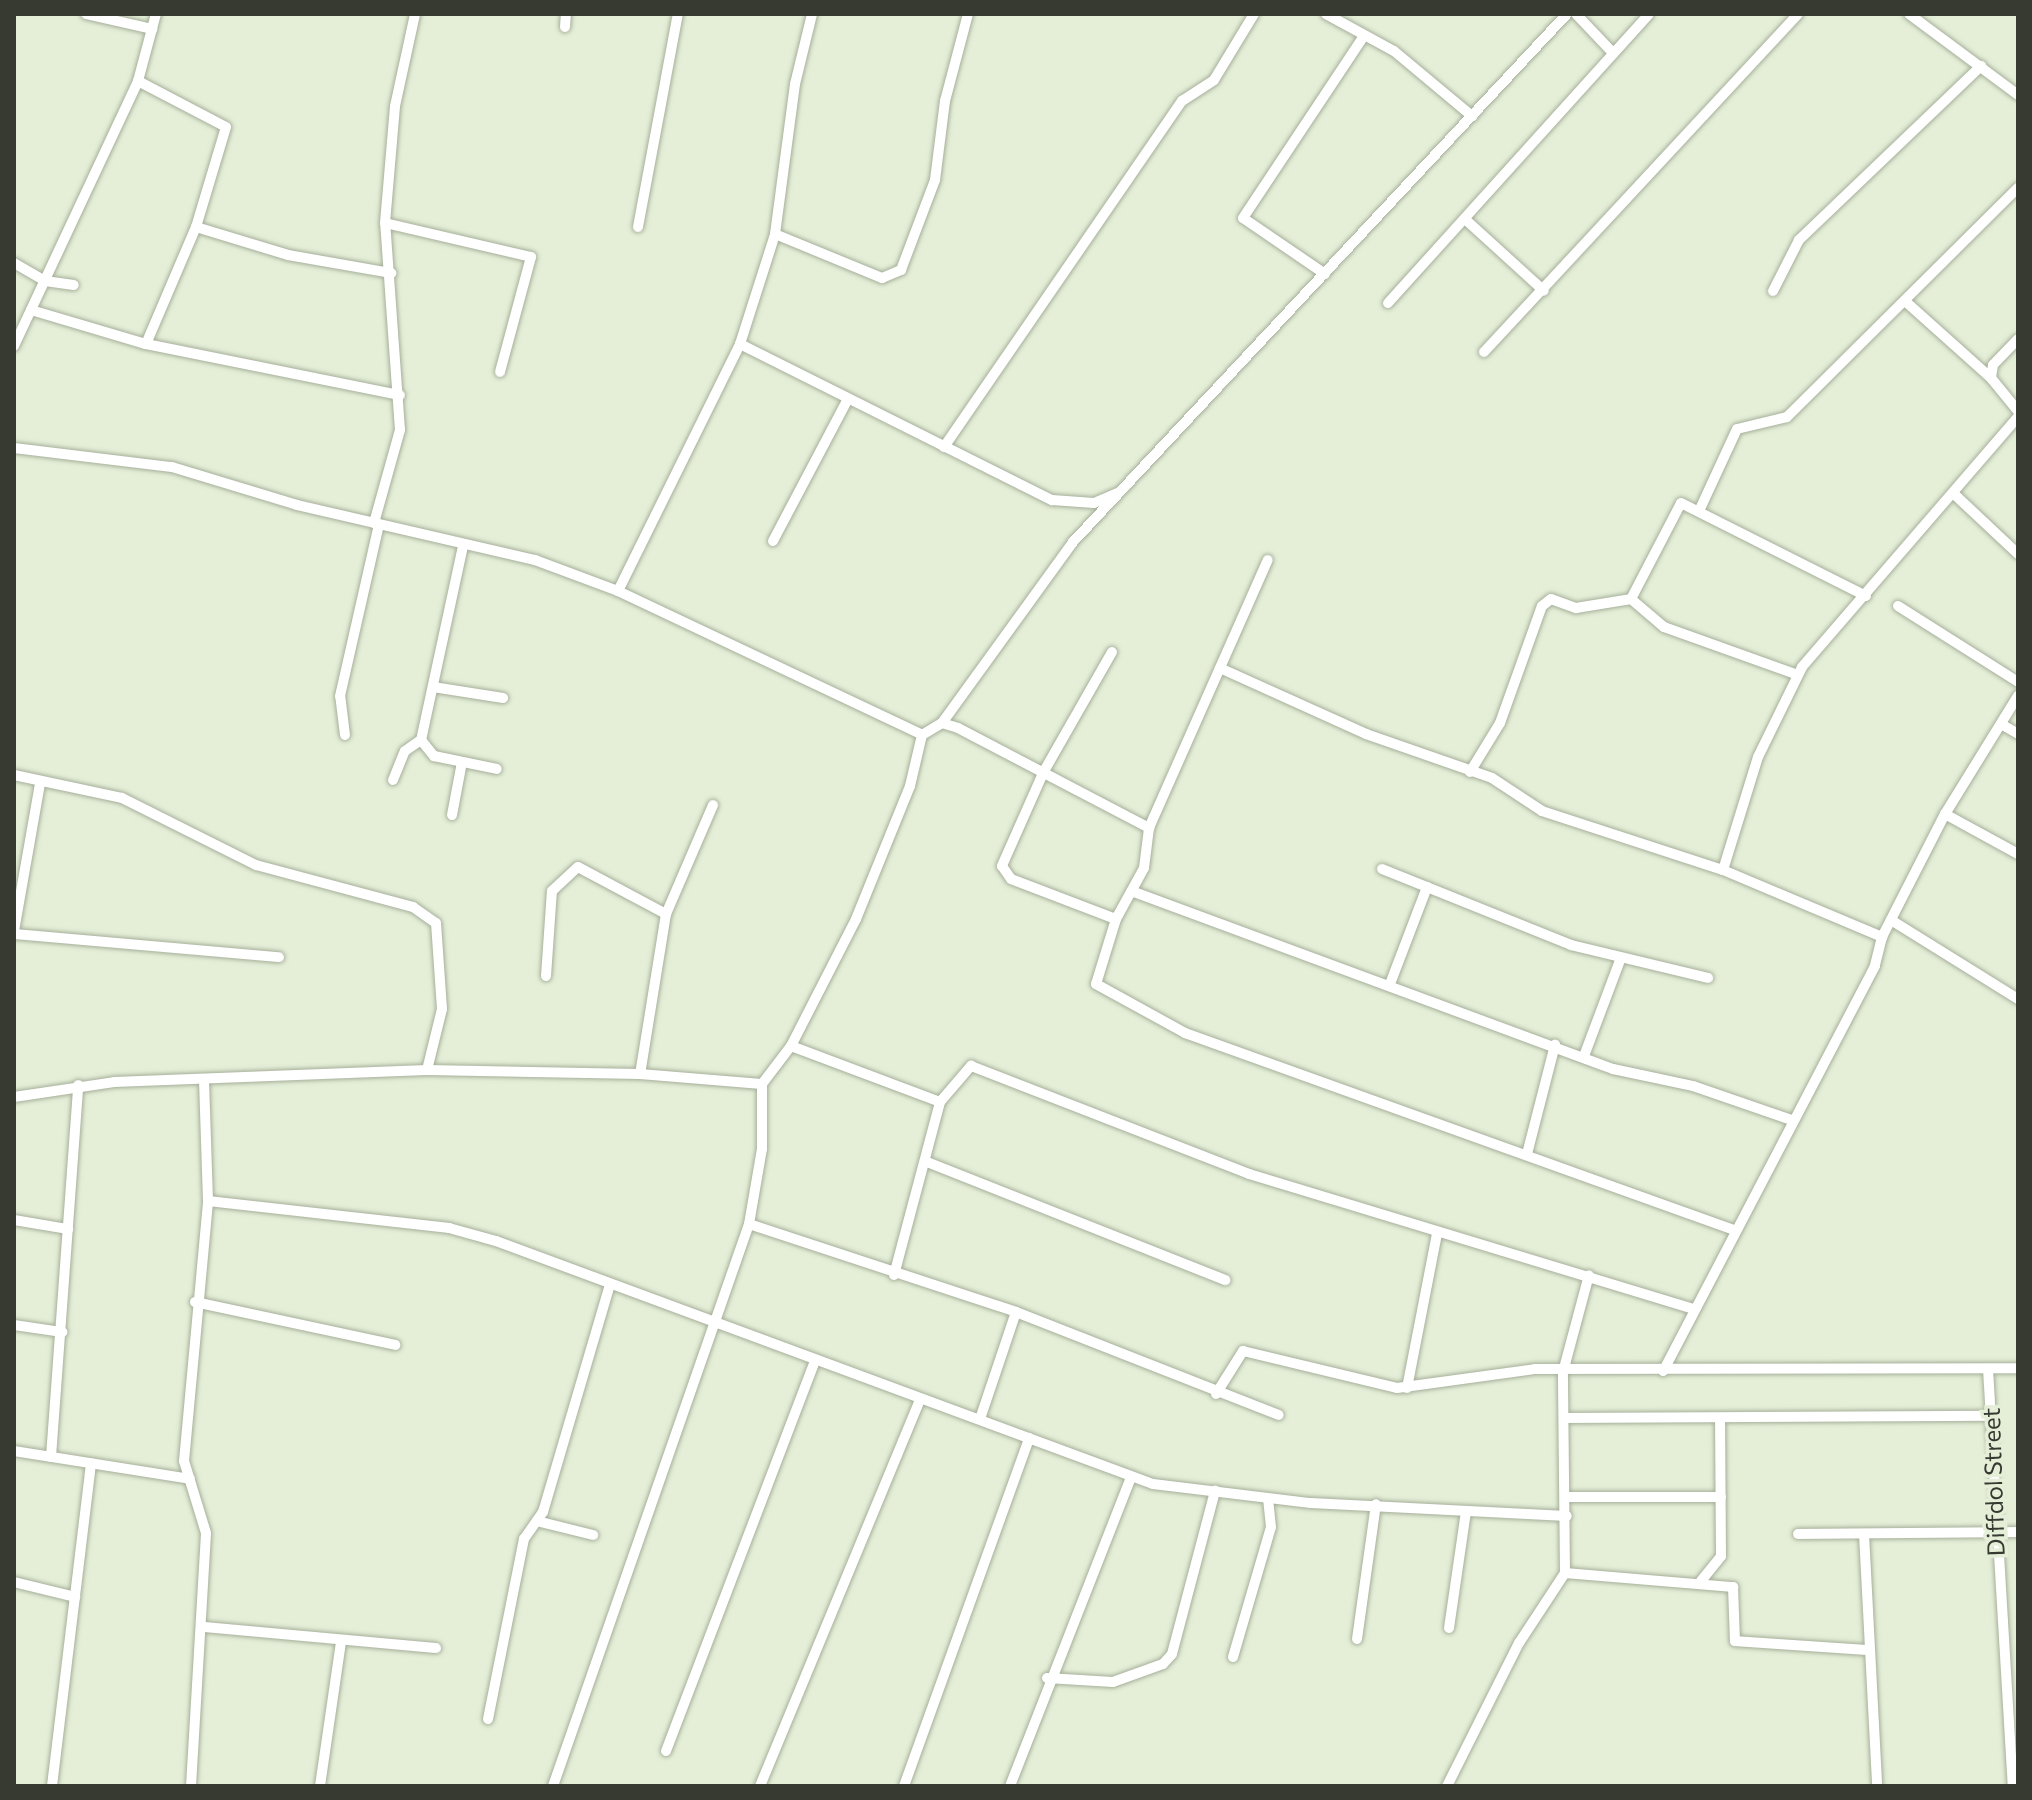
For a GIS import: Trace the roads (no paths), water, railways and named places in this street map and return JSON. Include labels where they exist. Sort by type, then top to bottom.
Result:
[{"type":"street","points":[[86,14],[152,29]]},
{"type":"street","points":[[14,346],[138,81],[156,14]]},
{"type":"street","points":[[345,735],[340,696],[400,430],[400,395],[385,223],[395,106],[415,14]]},
{"type":"street","points":[[565,27],[566,14]]},
{"type":"street","points":[[638,227],[678,14]]},
{"type":"street","points":[[618,591],[740,344],[775,234],[795,84],[812,14]]},
{"type":"street","points":[[775,234],[882,278],[901,270],[935,180],[945,101],[968,14]]},
{"type":"street","points":[[944,447],[1182,101],[1214,80],[1254,14]]},
{"type":"street","points":[[1326,14],[1394,51],[1472,116]]},
{"type":"street","points":[[553,1786],[749,1224],[762,1149],[762,1084],[791,1046],[894,829],[922,735],[942,723],[1073,542],[1567,14]]},
{"type":"street","points":[[1576,14],[1613,53]]},
{"type":"street","points":[[1388,303],[1649,14]]},
{"type":"street","points":[[1484,352],[1544,291],[1798,14]]},
{"type":"street","points":[[1909,14],[2018,95]]},
{"type":"street","points":[[1325,274],[1243,218],[1364,36]]},
{"type":"street","points":[[1773,291],[1799,240],[1981,66]]},
{"type":"street","points":[[138,81],[226,127],[196,227],[146,344]]},
{"type":"street","points":[[1700,509],[1737,429],[1787,417],[2018,188]]},
{"type":"street","points":[[1466,220],[1544,291]]},
{"type":"street","points":[[385,223],[531,257],[500,372]]},
{"type":"street","points":[[196,227],[288,255],[391,273]]},
{"type":"street","points":[[14,263],[45,281],[74,285]]},
{"type":"street","points":[[1723,870],[1758,757],[1798,675],[2018,414],[1991,378],[1905,301]]},
{"type":"street","points":[[31,310],[146,344],[400,395]]},
{"type":"street","points":[[1991,378],[1993,365],[2018,339]]},
{"type":"street","points":[[740,344],[1052,500],[1094,503],[1123,492]]},
{"type":"street","points":[[773,541],[848,399]]},
{"type":"street","points":[[14,448],[172,467],[377,524],[535,560],[618,591],[922,735]]},
{"type":"street","points":[[1953,493],[2018,554]]},
{"type":"street","points":[[1631,599],[1673,513],[1681,503],[1700,509],[1866,596]]},
{"type":"street","points":[[393,780],[405,751],[421,740],[463,546]]},
{"type":"street","points":[[1268,560],[1149,828],[1134,892],[1116,919],[1096,976],[1115,995],[1185,1033],[1734,1230]]},
{"type":"street","points":[[1470,772],[1500,723],[1545,602],[1576,608],[1631,599],[1664,627],[1798,675]]},
{"type":"street","points":[[1898,606],[2018,682]]},
{"type":"street","points":[[1112,652],[1044,771],[1002,866],[1011,879],[1116,919]]},
{"type":"street","points":[[1220,668],[1366,734],[1470,772],[1542,811],[1723,870],[1882,937]]},
{"type":"street","points":[[433,687],[503,698]]},
{"type":"street","points":[[1663,1371],[1734,1230],[1875,966],[1882,937],[1945,814],[2018,696]]},
{"type":"street","points":[[942,723],[1044,771],[1149,828]]},
{"type":"street","points":[[2001,724],[2018,734]]},
{"type":"street","points":[[421,740],[434,756],[497,769]]},
{"type":"street","points":[[452,815],[462,762]]},
{"type":"street","points":[[14,775],[40,783],[122,798],[256,865],[413,907],[436,923],[442,1009],[427,1070]]},
{"type":"street","points":[[40,783],[14,933],[279,957]]},
{"type":"street","points":[[640,1074],[666,914],[713,805]]},
{"type":"street","points":[[1945,814],[2018,854]]},
{"type":"street","points":[[546,976],[552,891],[578,867],[666,914]]},
{"type":"street","points":[[1382,869],[1620,960],[1708,978]]},
{"type":"street","points":[[1390,984],[1427,887]]},
{"type":"street","points":[[1134,892],[1584,1056],[1792,1120]]},
{"type":"street","points":[[1891,920],[2018,999]]},
{"type":"street","points":[[1584,1056],[1620,960]]},
{"type":"street","points":[[1527,1154],[1555,1045]]},
{"type":"street","points":[[791,1046],[940,1102]]},
{"type":"street","points":[[894,1275],[927,1162],[940,1102],[962,1071],[983,1068],[1249,1174],[1693,1309]]},
{"type":"street","points":[[14,1097],[78,1085],[427,1070],[640,1074],[762,1084]]},
{"type":"street","points":[[191,1786],[204,1627],[206,1533],[184,1461],[195,1302],[208,1201],[204,1080]]},
{"type":"street","points":[[51,1457],[78,1085]]},
{"type":"street","points":[[927,1162],[1225,1280]]},
{"type":"street","points":[[208,1201],[449,1228],[920,1400],[980,1419],[1131,1478],[1268,1499],[1567,1516]]},
{"type":"street","points":[[14,1220],[68,1229]]},
{"type":"street","points":[[749,1224],[894,1275],[1016,1312],[1216,1394],[1279,1415]]},
{"type":"street","points":[[1407,1388],[1437,1233]]},
{"type":"street","points":[[1447,1786],[1519,1643],[1565,1573],[1568,1497],[1563,1372],[1589,1275]]},
{"type":"street","points":[[488,1719],[524,1539],[537,1521],[610,1285]]},
{"type":"street","points":[[195,1302],[395,1345]]},
{"type":"street","points":[[980,1419],[1016,1312]]},
{"type":"street","points":[[14,1325],[62,1332]]},
{"type":"street","points":[[1216,1394],[1243,1351],[1407,1388],[1512,1371],[2018,1368]]},
{"type":"street","points":[[666,1751],[815,1361]]},
{"type":"street","name":"Diffdol Street","points":[[1988,1369],[1994,1533],[2015,1781]]},
{"type":"street","points":[[760,1786],[920,1400]]},
{"type":"street","points":[[1566,1418],[1990,1416]]},
{"type":"street","points":[[1701,1581],[1720,1565],[1720,1419]]},
{"type":"street","points":[[904,1786],[1029,1438]]},
{"type":"street","points":[[14,1451],[190,1479]]},
{"type":"street","points":[[52,1786],[91,1463]]},
{"type":"street","points":[[1010,1786],[1047,1678],[1131,1478]]},
{"type":"street","points":[[1047,1678],[1113,1682],[1163,1664],[1172,1654],[1215,1491]]},
{"type":"street","points":[[1568,1497],[1721,1497]]},
{"type":"street","points":[[1233,1657],[1271,1527],[1268,1499]]},
{"type":"street","points":[[1357,1639],[1376,1504]]},
{"type":"street","points":[[1449,1628],[1466,1512]]},
{"type":"street","points":[[537,1521],[593,1535]]},
{"type":"street","points":[[1798,1534],[2018,1532]]},
{"type":"street","points":[[1864,1534],[1866,1650],[1877,1786]]},
{"type":"street","points":[[1565,1573],[1701,1581],[1733,1587],[1735,1641],[1866,1650]]},
{"type":"street","points":[[14,1582],[75,1597]]},
{"type":"street","points":[[204,1627],[341,1642],[436,1648]]},
{"type":"street","points":[[320,1786],[341,1642]]}]
